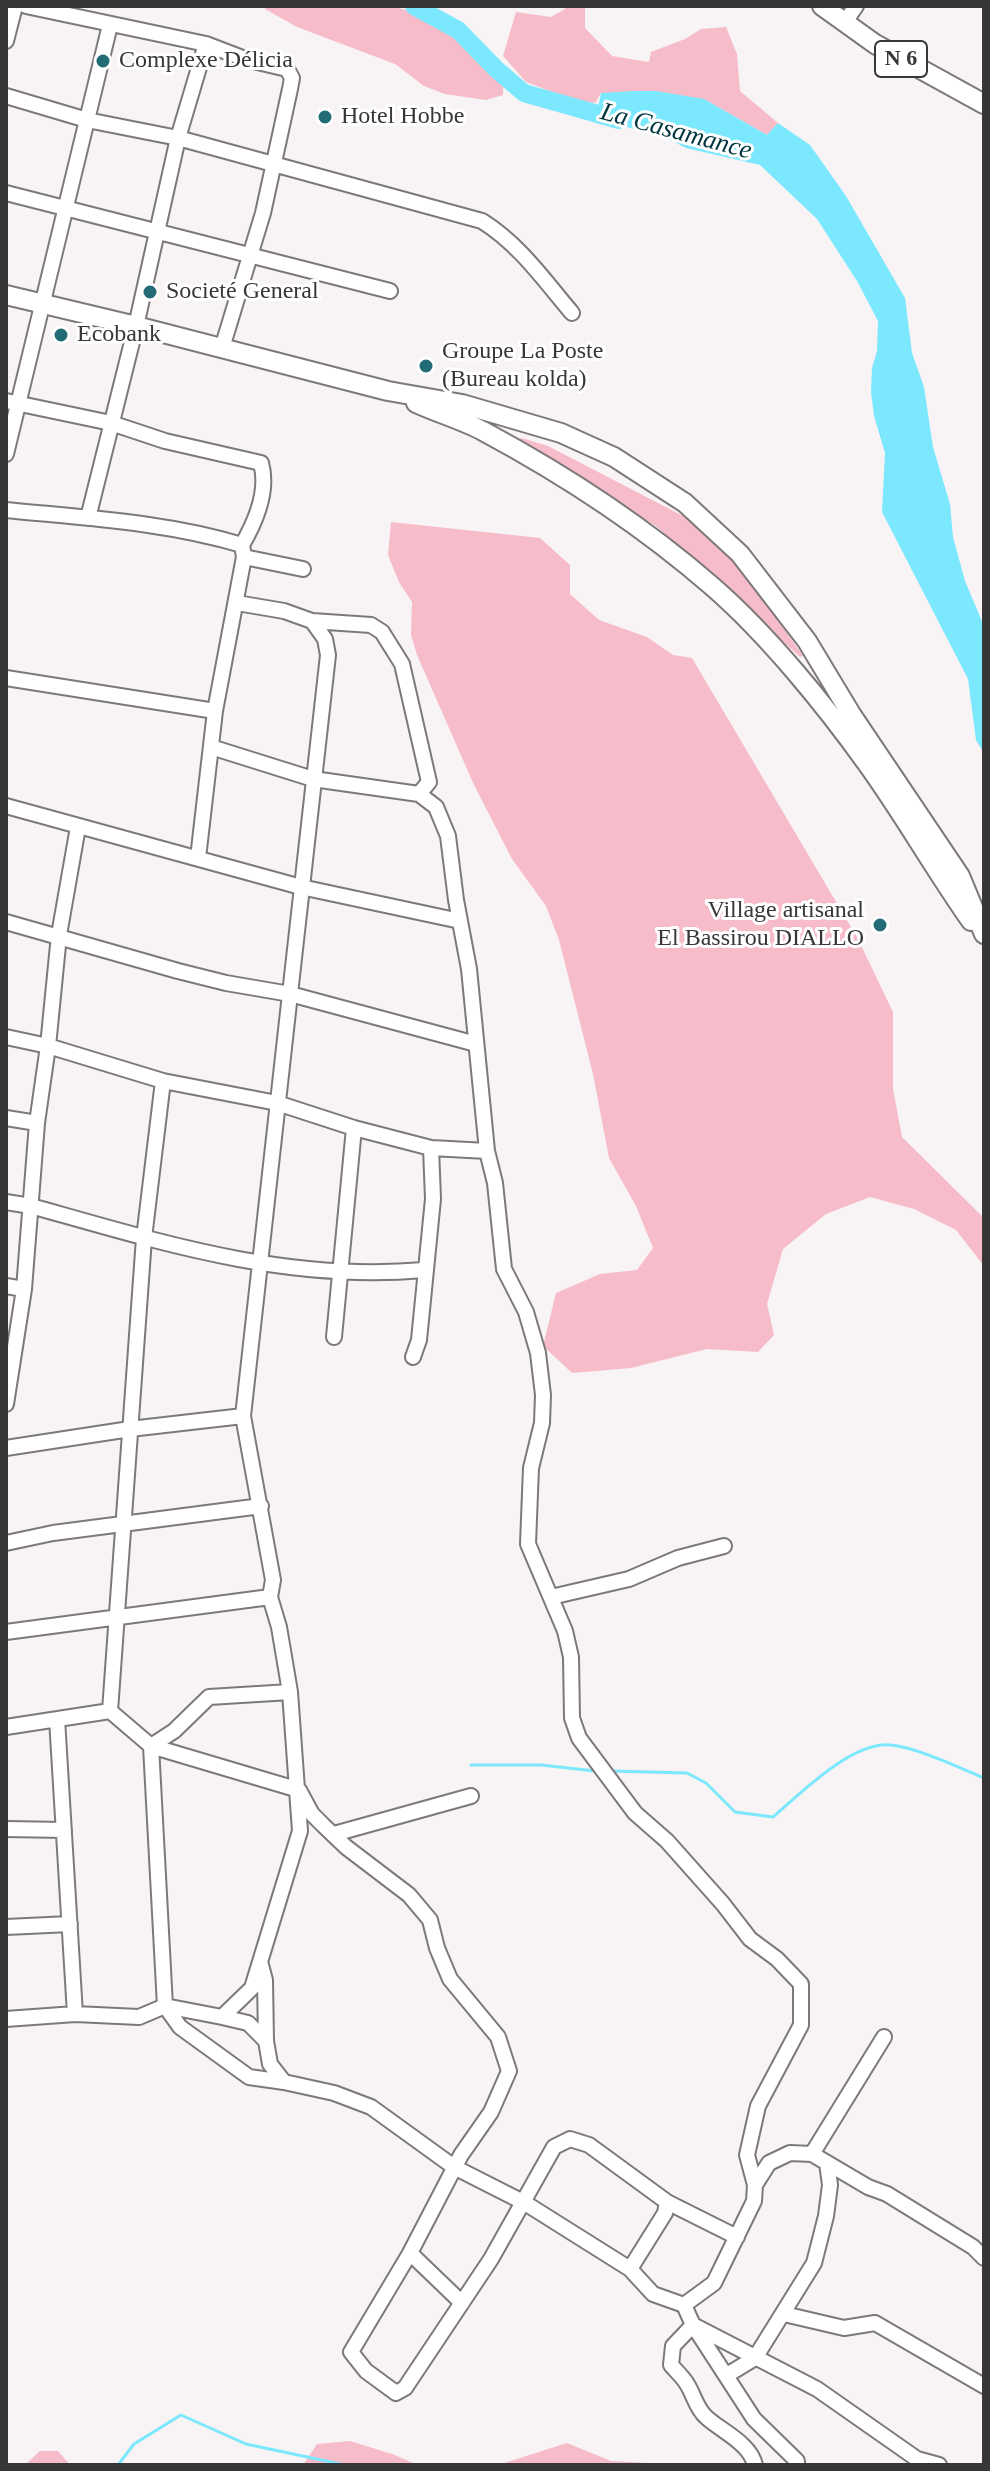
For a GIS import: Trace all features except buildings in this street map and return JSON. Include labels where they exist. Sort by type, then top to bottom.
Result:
[{"type":"main road","name":"N 6","points":[[822,6],[875,44],[984,104]]},
{"type":"main road","points":[[6,295],[388,391],[462,404],[561,433],[614,457],[685,503],[740,554],[807,641],[910,805],[960,876],[984,937]]},
{"type":"main road","points":[[388,391],[480,430],[554,471],[598,499],[714,588],[773,646],[868,765],[939,876],[984,937]]},
{"type":"street","points":[[6,41],[15,6]]},
{"type":"street","points":[[26,6],[206,44],[245,59],[287,69],[292,78],[263,213],[222,348]]},
{"type":"street","points":[[845,22],[856,6]]},
{"type":"street","points":[[6,454],[12,402],[66,208],[110,25]]},
{"type":"street","points":[[88,518],[136,326],[178,138],[206,44]]},
{"type":"street","points":[[6,96],[87,120],[178,138],[482,221],[502,233],[518,249],[572,313]]},
{"type":"street","points":[[6,193],[390,291]]},
{"type":"street","points":[[12,402],[111,423],[165,441],[261,463],[263,492],[243,551],[237,603],[215,711],[198,858]]},
{"type":"street","points":[[6,510],[197,531],[243,551],[303,569]]},
{"type":"street","points":[[237,603],[284,611],[312,621],[371,625],[382,632],[402,664],[429,782],[419,794]]},
{"type":"street","points":[[222,2017],[252,1988],[300,1831],[290,1692],[279,1627],[270,1597],[273,1580],[243,1416],[328,655],[325,639],[312,621]]},
{"type":"street","points":[[6,678],[215,711]]},
{"type":"street","points":[[211,747],[313,779],[419,794],[436,807],[448,836],[469,969],[487,1151],[495,1183],[504,1269],[526,1312],[538,1353],[543,1395],[542,1423],[531,1468],[528,1544],[565,1631],[571,1657],[572,1718],[579,1738],[635,1813],[667,1841],[750,1939],[777,1959],[801,1984],[801,2025],[758,2106],[747,2155],[755,2185],[754,2201],[714,2283],[684,2305]]},
{"type":"street","points":[[6,806],[301,887],[460,921]]},
{"type":"street","points":[[6,1404],[24,1289],[37,1123],[59,935],[78,827]]},
{"type":"street","points":[[6,922],[190,974],[290,994],[476,1044]]},
{"type":"street","points":[[6,1037],[48,1046],[163,1081],[277,1103],[431,1148],[487,1151]]},
{"type":"street","points":[[110,1711],[144,1238],[163,1081]]},
{"type":"street","points":[[6,1118],[37,1123]]},
{"type":"street","points":[[334,1337],[354,1128]]},
{"type":"street","points":[[413,1357],[419,1340],[433,1199],[431,1148]]},
{"type":"street","points":[[6,1202],[31,1206],[144,1238],[262,1264],[312,1271],[424,1270]]},
{"type":"street","points":[[6,1286],[24,1289]]},
{"type":"street","points":[[6,1448],[243,1416]]},
{"type":"street","points":[[6,1543],[53,1533],[261,1506]]},
{"type":"street","points":[[551,1597],[629,1579],[678,1558],[724,1546]]},
{"type":"street","points":[[6,1632],[270,1597]]},
{"type":"street","points":[[151,1746],[174,1731],[209,1697],[290,1692]]},
{"type":"street","points":[[6,1727],[110,1711],[151,1746],[299,1790],[312,1814],[346,1847],[409,1895],[430,1920],[450,1979],[498,2037],[509,2071],[491,2112],[454,2167],[410,2253],[351,2352],[366,2371],[396,2393],[405,2388],[462,2303],[525,2203],[554,2147],[570,2139],[589,2145],[667,2202],[737,2237]]},
{"type":"street","points":[[57,1719],[75,2014]]},
{"type":"street","points":[[151,1746],[165,2006],[180,2027],[249,2077],[334,2093],[371,2107],[454,2167],[525,2203],[630,2269],[653,2294],[684,2305],[693,2325],[754,2419],[797,2461],[797,2465]]},
{"type":"street","points":[[334,1834],[471,1796]]},
{"type":"street","points":[[6,1829],[64,1830]]},
{"type":"street","points":[[6,1927],[70,1924]]},
{"type":"street","points":[[261,1964],[265,1980],[266,2041],[270,2064],[284,2082]]},
{"type":"street","points":[[6,2019],[75,2014],[139,2017],[165,2006],[248,2023],[266,2041]]},
{"type":"street","points":[[812,2154],[884,2037]]},
{"type":"street","points":[[755,2185],[769,2163],[790,2153],[812,2154],[887,2194],[973,2247],[984,2258]]},
{"type":"street","points":[[727,2375],[755,2358],[814,2263],[826,2216],[830,2185],[827,2163]]},
{"type":"street","points":[[630,2269],[665,2213],[667,2202]]},
{"type":"street","points":[[410,2253],[462,2303]]},
{"type":"street","points":[[784,2314],[844,2328],[875,2323],[984,2386]]},
{"type":"street","points":[[693,2325],[817,2389],[918,2462],[939,2465]]},
{"type":"street","points":[[693,2325],[673,2346],[671,2365],[687,2383],[705,2416],[738,2442],[753,2457],[755,2465]]},
{"type":"shaded area","points":[[267,6],[392,6],[418,14],[459,38],[503,83],[503,95],[486,100],[445,94],[424,86],[395,64],[297,27],[265,9]]},
{"type":"shaded area","points":[[565,6],[585,6],[585,28],[612,56],[649,62],[651,52],[701,29],[726,27],[737,54],[740,91],[778,123],[767,135],[704,99],[601,93],[595,103],[577,101],[526,82],[503,56],[516,12],[551,17]]},
{"type":"shaded area","points":[[522,438],[548,446],[685,517],[739,565],[803,656],[800,657],[656,526],[512,442]]},
{"type":"shaded area","points":[[391,522],[540,538],[570,565],[570,594],[599,620],[647,637],[673,655],[692,658],[858,939],[893,1012],[893,1089],[902,1137],[984,1218],[984,1266],[956,1230],[914,1209],[870,1197],[826,1214],[783,1249],[767,1304],[774,1335],[758,1352],[707,1349],[631,1368],[572,1373],[543,1346],[556,1293],[600,1274],[637,1270],[653,1248],[636,1206],[609,1158],[593,1074],[559,940],[546,906],[512,859],[474,785],[417,655],[411,635],[412,602],[399,582],[388,555]]},
{"type":"shaded area","points":[[350,2441],[418,2465],[303,2465],[317,2444]]},
{"type":"shaded area","points":[[567,2443],[611,2461],[689,2465],[498,2465]]},
{"type":"shaded area","points":[[40,2451],[58,2451],[70,2465],[25,2465]]},
{"type":"water","points":[[656,91],[704,99],[767,135],[778,123],[810,145],[846,196],[905,298],[912,353],[924,387],[933,447],[950,504],[953,537],[965,581],[984,626],[984,753],[976,740],[968,679],[882,512],[885,453],[874,416],[871,392],[878,321],[857,281],[817,219],[760,165],[686,148],[661,135],[595,123],[601,93]]},
{"type":"waterway","name":"La Casamance","points":[[414,6],[458,30],[524,93],[619,120]]},
{"type":"waterway","points":[[611,1771],[687,1773],[706,1783],[735,1812],[773,1817],[828,1770],[860,1751],[876,1746],[891,1745],[913,1750],[984,1778]]},
{"type":"waterway","points":[[471,1765],[541,1765],[595,1771]]},
{"type":"waterway","points":[[118,2465],[134,2444],[181,2415],[246,2444],[345,2465]]},
{"type":"place","name":"Complexe Délicia","points":[[103,61]]},
{"type":"place","name":"Hotel Hobbe","points":[[325,117]]},
{"type":"place","name":"Societé General","points":[[150,292]]},
{"type":"place","name":"Ecobank","points":[[61,335]]},
{"type":"place","name":"Groupe La Poste (Bureau kolda)","points":[[426,366]]},
{"type":"place","name":"Village artisanal El Bassirou DIALLO","points":[[880,925]]}]
